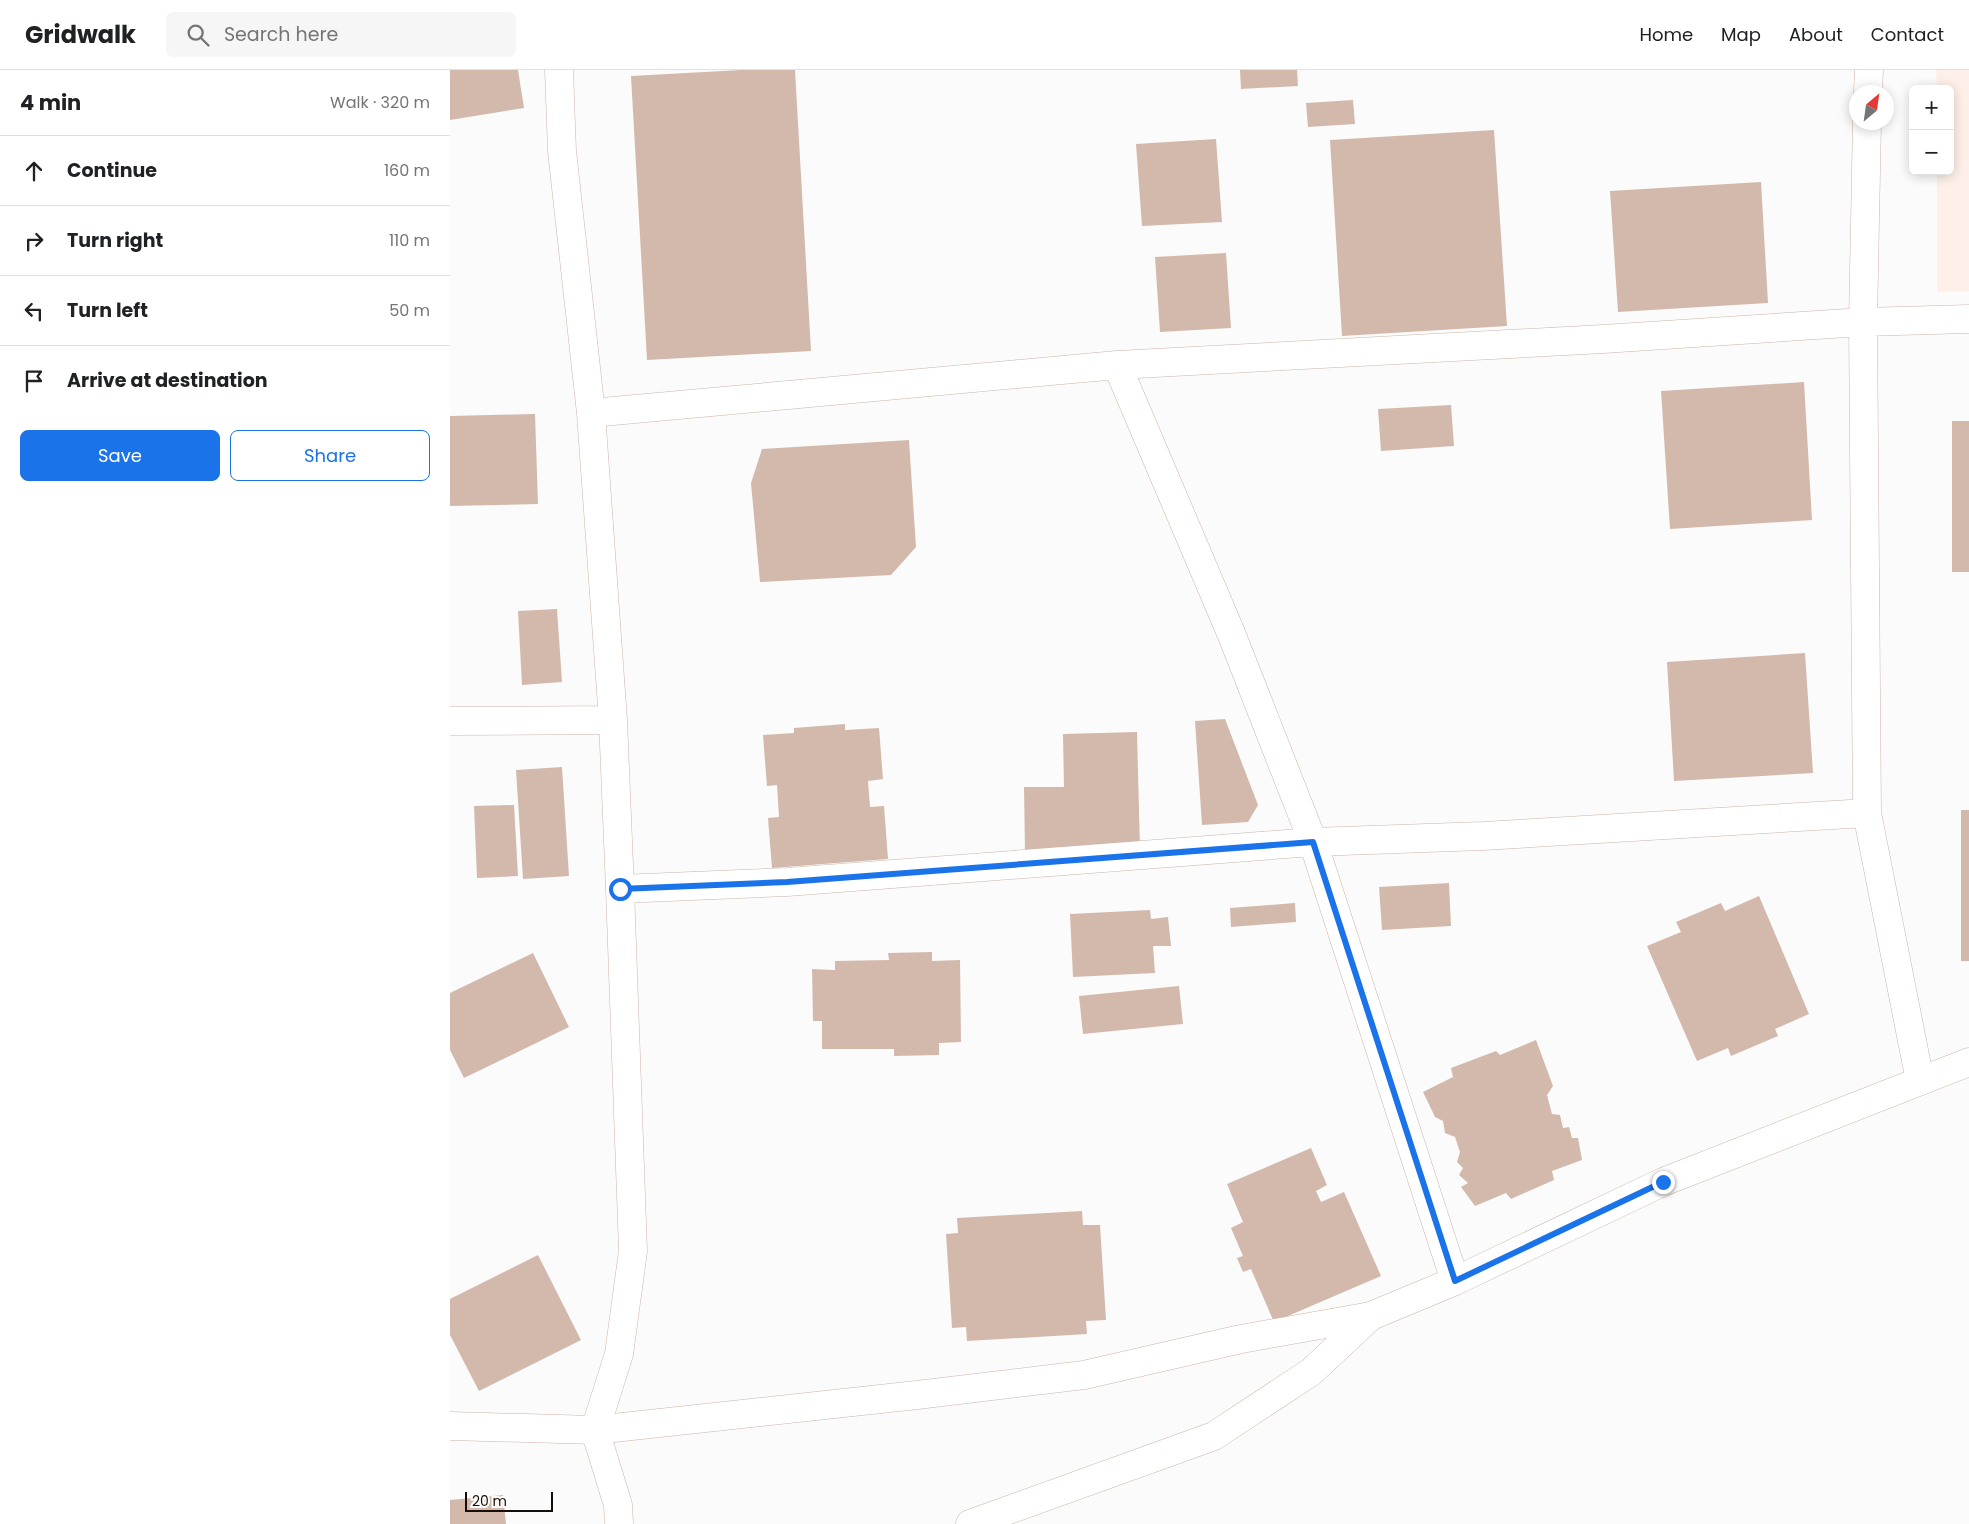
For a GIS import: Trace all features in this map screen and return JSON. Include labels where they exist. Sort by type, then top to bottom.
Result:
[{"type":"street","points":[[559,70],[562,151],[591,413],[613,720],[620,889],[633,1251],[619,1354],[595,1430],[618,1505],[619,1524]]},
{"type":"street","points":[[1868,85],[1869,70]]},
{"type":"street","points":[[1867,130],[1863,322],[1867,812],[1920,1081]]},
{"type":"street","points":[[591,413],[1118,364],[1603,339],[1863,322],[1969,319]]},
{"type":"street","points":[[1118,364],[1231,633],[1313,842],[1455,1281]]},
{"type":"street","points":[[450,722],[613,720]]},
{"type":"street","points":[[620,889],[787,882],[1313,842],[1493,836],[1867,812]]},
{"type":"street","points":[[450,1426],[595,1430],[1084,1376],[1241,1339],[1370,1316],[1455,1281],[1663,1182],[1969,1062]]},
{"type":"street","points":[[970,1524],[1214,1436],[1311,1372],[1370,1316]]},
{"type":"shaded area","points":[[1936,70],[1969,70],[1969,291],[1937,292],[1937,175],[1954,175],[1954,85],[1937,85]]},
{"type":"building","points":[[450,70],[518,70],[524,108],[450,120]]},
{"type":"building","points":[[741,70],[795,70],[811,351],[647,360],[631,76]]},
{"type":"building","points":[[1240,70],[1297,70],[1298,86],[1241,89]]},
{"type":"building","points":[[1353,100],[1355,124],[1308,127],[1306,103]]},
{"type":"building","points":[[1494,130],[1507,326],[1342,336],[1330,140]]},
{"type":"building","points":[[1216,139],[1222,222],[1142,226],[1136,144]]},
{"type":"building","points":[[1761,182],[1768,303],[1618,312],[1610,191]]},
{"type":"building","points":[[1226,253],[1231,328],[1160,332],[1155,257]]},
{"type":"building","points":[[1804,382],[1812,520],[1670,529],[1661,391]]},
{"type":"building","points":[[1451,405],[1454,446],[1381,451],[1378,409]]},
{"type":"building","points":[[535,414],[538,504],[450,506],[450,416]]},
{"type":"building","points":[[1952,421],[1969,421],[1969,572],[1952,572]]},
{"type":"building","points":[[909,440],[916,547],[891,575],[760,582],[751,483],[762,449]]},
{"type":"building","points":[[557,609],[562,682],[522,685],[518,611]]},
{"type":"building","points":[[1805,653],[1813,773],[1674,781],[1667,662]]},
{"type":"building","points":[[1225,719],[1258,805],[1248,822],[1202,825],[1195,721]]},
{"type":"building","points":[[845,724],[845,730],[879,728],[883,779],[868,781],[870,807],[884,806],[888,859],[772,868],[768,818],[779,817],[777,785],[767,786],[763,735],[794,733],[794,728]]},
{"type":"building","points":[[1137,732],[1140,850],[1025,852],[1024,787],[1064,787],[1063,734]]},
{"type":"building","points":[[562,767],[569,876],[523,879],[516,770]]},
{"type":"building","points":[[514,805],[518,876],[477,878],[474,806]]},
{"type":"building","points":[[1961,810],[1969,810],[1969,961],[1961,961]]},
{"type":"building","points":[[1449,883],[1451,926],[1382,930],[1379,887]]},
{"type":"building","points":[[1759,896],[1809,1014],[1775,1029],[1778,1036],[1731,1056],[1728,1048],[1697,1061],[1647,946],[1681,932],[1676,922],[1721,903],[1725,911]]},
{"type":"building","points":[[1295,903],[1296,922],[1231,927],[1230,908]]},
{"type":"building","points":[[1150,910],[1151,919],[1168,917],[1171,946],[1153,946],[1155,973],[1073,977],[1070,914]]},
{"type":"building","points":[[932,952],[932,961],[960,960],[961,1042],[939,1043],[939,1055],[894,1056],[894,1049],[822,1049],[822,1021],[813,1021],[812,969],[835,970],[835,961],[889,960],[888,953]]},
{"type":"building","points":[[533,953],[569,1027],[464,1078],[450,1050],[450,993]]},
{"type":"building","points":[[1179,986],[1183,1024],[1083,1034],[1079,996]]},
{"type":"building","points":[[1536,1040],[1553,1086],[1547,1095],[1552,1114],[1560,1115],[1563,1128],[1569,1127],[1572,1138],[1578,1138],[1582,1160],[1552,1171],[1554,1180],[1511,1199],[1506,1193],[1475,1206],[1461,1187],[1468,1183],[1459,1175],[1463,1168],[1457,1162],[1460,1152],[1455,1137],[1445,1133],[1443,1121],[1435,1117],[1423,1092],[1453,1077],[1451,1068],[1496,1051],[1500,1055]]},
{"type":"building","points":[[1311,1148],[1327,1185],[1316,1191],[1321,1202],[1344,1192],[1381,1276],[1274,1322],[1251,1269],[1243,1272],[1237,1258],[1243,1256],[1231,1228],[1243,1222],[1227,1184]]},
{"type":"building","points":[[1082,1211],[1083,1225],[1100,1225],[1106,1320],[1086,1321],[1087,1334],[967,1341],[966,1327],[952,1328],[946,1234],[958,1233],[957,1218]]},
{"type":"building","points":[[538,1255],[581,1340],[479,1391],[450,1335],[450,1299]]},
{"type":"building","points":[[503,1495],[506,1524],[450,1524],[450,1500]]},
{"type":"route","points":[[620,889],[787,882],[1313,842],[1455,1281],[1663,1182]]}]
